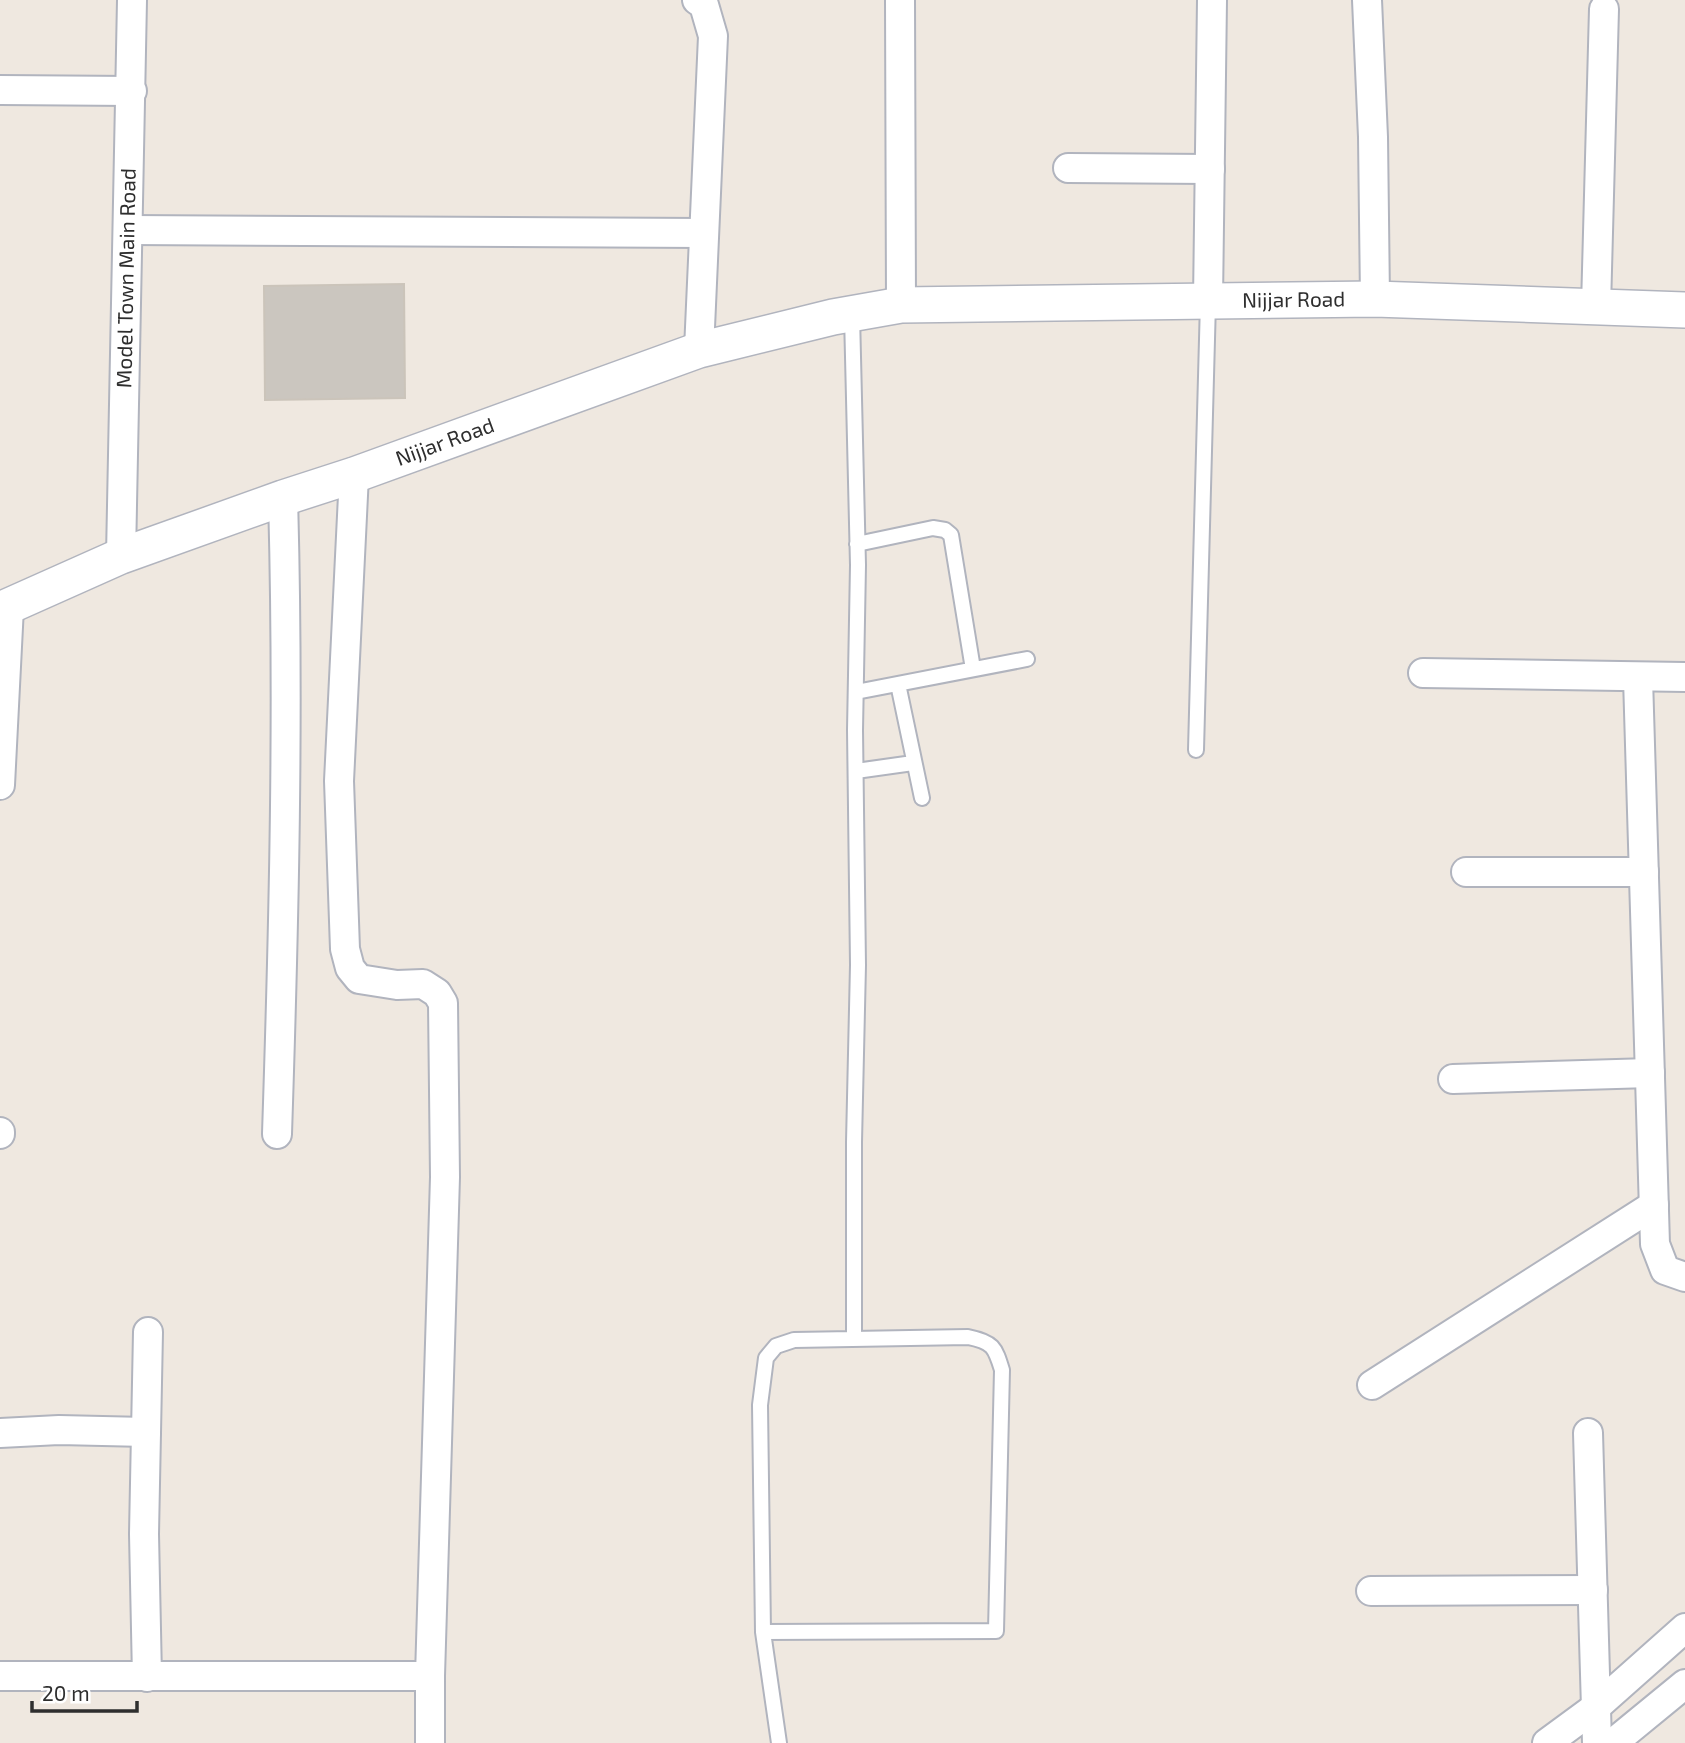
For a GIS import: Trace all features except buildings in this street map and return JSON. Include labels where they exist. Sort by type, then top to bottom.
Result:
[{"type":"street","name":"Model Town Main Road","points":[[121,556],[132,0]]},
{"type":"street","points":[[697,0],[704,5],[713,36],[699,350]]},
{"type":"street","points":[[900,0],[901,305]]},
{"type":"street","points":[[1209,300],[1212,0]]},
{"type":"street","points":[[1367,0],[1373,137],[1375,299]]},
{"type":"street","points":[[1596,307],[1604,9]]},
{"type":"street","points":[[0,90],[132,91]]},
{"type":"street","points":[[1068,168],[1210,169]]},
{"type":"street","points":[[129,230],[704,233]]},
{"type":"street","name":"Nijjar Road","points":[[5,608],[121,556],[699,350],[852,313],[901,305],[1375,299],[1685,310]]},
{"type":"street","points":[[354,475],[339,781],[345,949],[350,968],[359,979],[397,985],[423,984],[437,993],[443,1003],[445,1177],[430,1743]]},
{"type":"street","points":[[277,1134],[287,764],[283,498]]},
{"type":"street","points":[[0,785],[5,608]]},
{"type":"street","points":[[1423,673],[1685,677]]},
{"type":"street","points":[[1638,678],[1655,1244],[1665,1270],[1685,1277]]},
{"type":"street","points":[[1466,872],[1644,872]]},
{"type":"street","points":[[1453,1079],[1650,1073]]},
{"type":"street","points":[[1372,1385],[1654,1205]]},
{"type":"street","points":[[147,1677],[144,1534],[148,1332]]},
{"type":"street","points":[[0,1433],[59,1430],[146,1433]]},
{"type":"street","points":[[1588,1433],[1597,1743]]},
{"type":"street","points":[[1371,1591],[1593,1590]]},
{"type":"street","points":[[1547,1743],[1596,1707],[1685,1628]]},
{"type":"street","points":[[0,1676],[430,1676]]},
{"type":"street","points":[[1613,1743],[1685,1684]]},
{"type":"lane","points":[[1196,750],[1209,300]]},
{"type":"lane","points":[[852,313],[857,544],[858,965],[853,1142],[853,1339]]},
{"type":"lane","points":[[857,544],[933,528],[945,530],[951,535],[973,669]]},
{"type":"lane","points":[[856,692],[1027,659]]},
{"type":"lane","points":[[898,684],[922,798]]},
{"type":"lane","points":[[856,771],[913,763]]},
{"type":"lane","points":[[763,1632],[996,1630],[1002,1370],[996,1349],[984,1340],[968,1338],[794,1340],[776,1346],[766,1358],[760,1405],[763,1632],[779,1743]]}]
